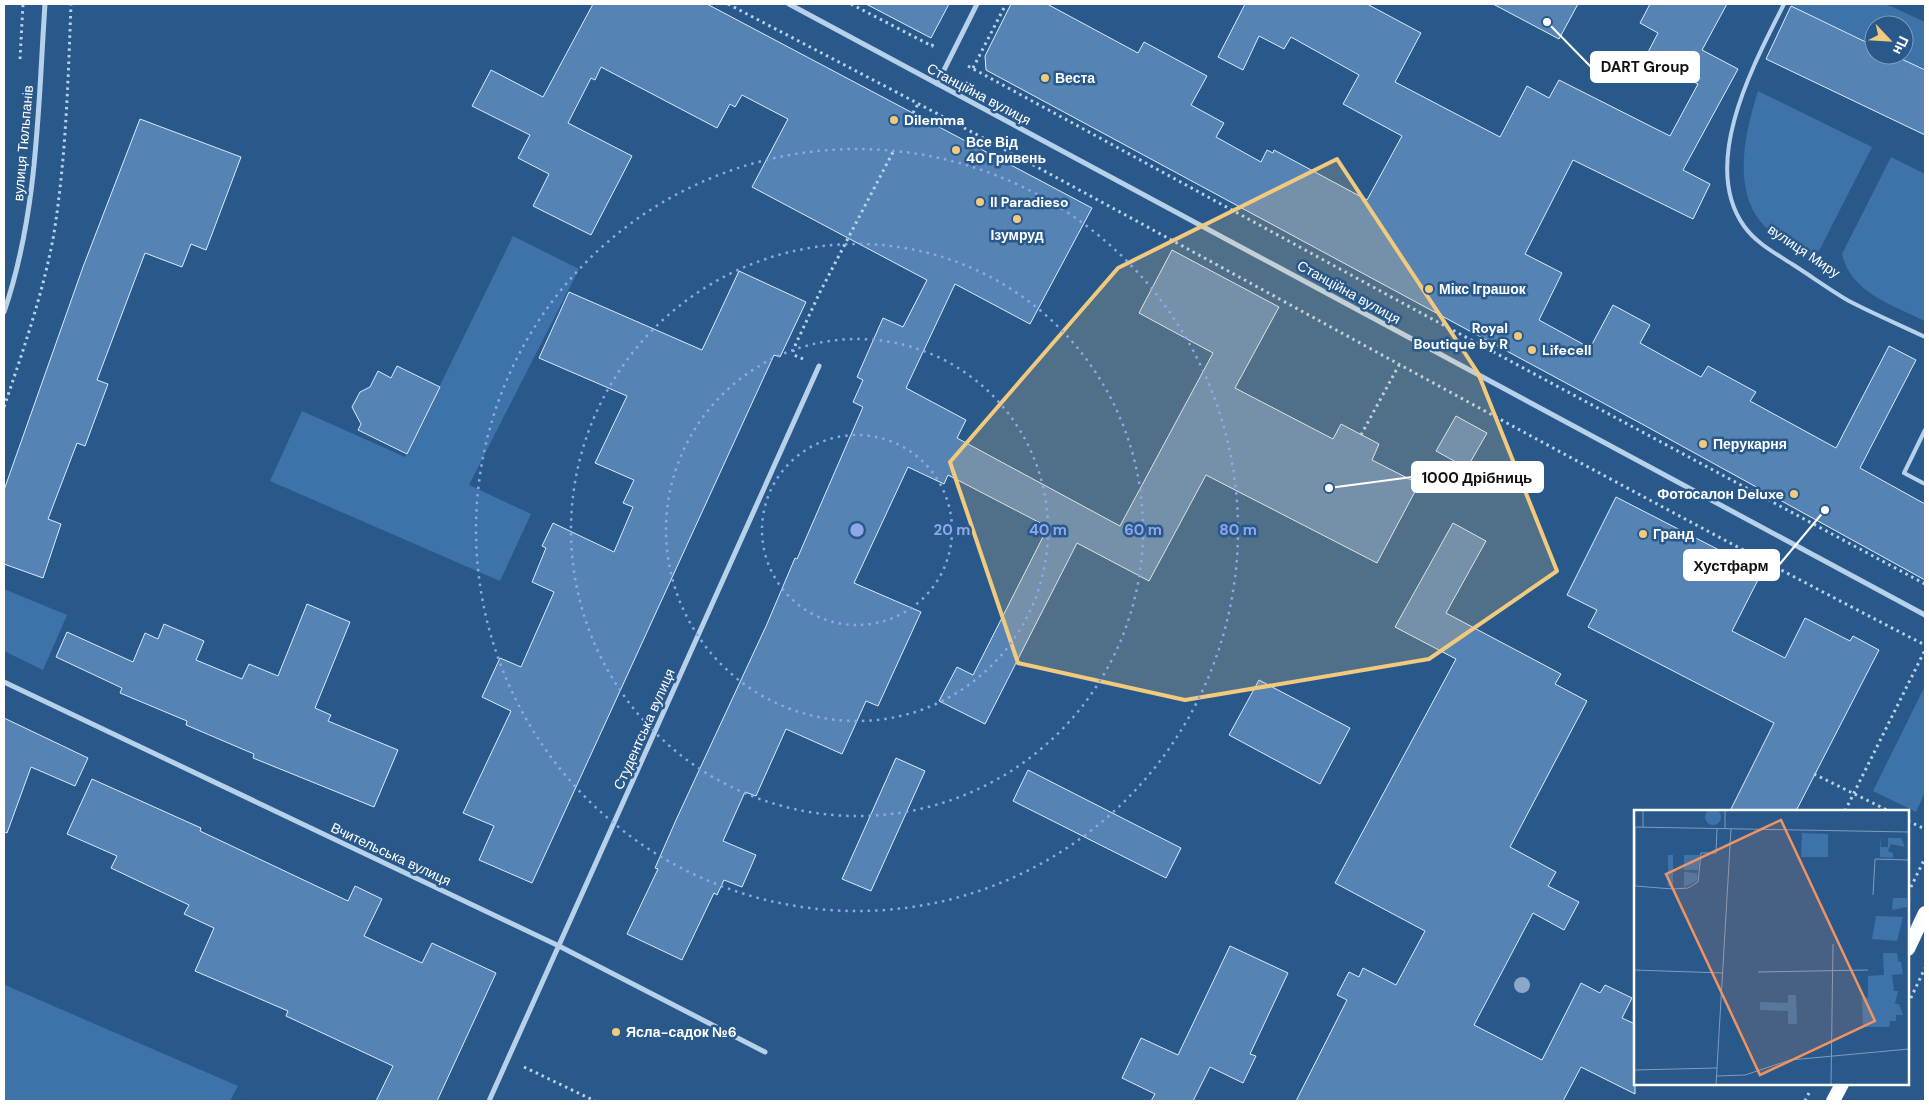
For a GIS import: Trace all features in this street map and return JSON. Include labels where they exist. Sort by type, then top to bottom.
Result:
[{"type":"highway","points":[[1909,947],[1925,913]]},
{"type":"highway","points":[[1833,1101],[1841,1085]]},
{"type":"street","name":"вулиця Тюльпанів","points":[[4,312],[19,259],[30,195],[45,4]]},
{"type":"street","name":"Станційна вулиця","points":[[789,4],[1925,615]]},
{"type":"street","points":[[936,84],[977,4]]},
{"type":"street","name":"Студентська вулиця","points":[[489,1101],[819,366]]},
{"type":"street","name":"Вчительська вулиця","points":[[4,682],[559,946],[765,1052]]},
{"type":"lane","name":"вулиця Миру","points":[[1784,4],[1752,69],[1734,118],[1729,151],[1728,179],[1734,205],[1744,226],[1770,250],[1850,301],[1925,337]]},
{"type":"lane","points":[[1925,430],[1904,473],[1925,484]]},
{"type":"path","points":[[728,4],[918,104],[1792,577],[1925,645]]},
{"type":"path","points":[[851,4],[974,68],[1403,304],[1925,584]]},
{"type":"path","points":[[974,68],[1006,4]]},
{"type":"path","points":[[932,46],[937,38]]},
{"type":"path","points":[[913,113],[918,104]]},
{"type":"path","points":[[819,366],[794,355],[793,350],[820,292],[893,152]]},
{"type":"path","points":[[1361,435],[1399,365]]},
{"type":"path","points":[[1845,810],[1925,650]]},
{"type":"path","points":[[1814,774],[1887,810]]},
{"type":"path","points":[[1909,821],[1925,829]]},
{"type":"path","points":[[1910,885],[1925,858]]},
{"type":"path","points":[[1909,1002],[1925,968]]},
{"type":"path","points":[[508,1059],[595,1101]]},
{"type":"highlighted area","points":[[1337,159],[1478,373],[1557,571],[1429,659],[1185,700],[1018,663],[950,462],[1118,268]]},
{"type":"shaded area","points":[[1793,4],[1886,4],[1910,15],[1864,15],[1864,41],[1791,6]]},
{"type":"shaded area","points":[[1914,17],[1925,22],[1925,70],[1914,65]]},
{"type":"shaded area","points":[[1758,91],[1872,147],[1820,249],[1815,254],[1806,255],[1775,236],[1764,226],[1751,207],[1746,191],[1744,157],[1749,122]]},
{"type":"shaded area","points":[[1891,157],[1925,174],[1925,321],[1887,303],[1864,288],[1854,278],[1842,254]]},
{"type":"shaded area","points":[[513,236],[579,269],[469,485],[531,514],[500,581],[270,481],[302,411],[405,457]]},
{"type":"shaded area","points":[[4,589],[67,615],[43,670],[4,651]]},
{"type":"shaded area","points":[[1925,686],[1925,792],[1916,812],[1873,791]]},
{"type":"shaded area","points":[[5,985],[238,1086],[230,1101],[4,1101]]},
{"type":"building","points":[[593,4],[707,4],[1092,208],[1030,324],[955,284],[906,388],[966,420],[957,438],[1120,526],[1213,353],[1139,313],[1172,250],[1279,307],[1235,388],[1333,439],[1341,424],[1379,444],[1372,460],[1419,484],[1377,563],[1206,475],[1149,581],[1077,543],[985,724],[939,701],[957,667],[973,675],[1048,527],[948,475],[944,484],[908,467],[854,583],[921,612],[878,706],[866,701],[842,754],[786,729],[756,796],[745,792],[723,841],[756,855],[742,887],[724,880],[717,895],[714,893],[682,960],[627,934],[658,869],[655,868],[676,820],[767,624],[795,558],[797,559],[863,407],[853,402],[863,380],[857,377],[883,318],[903,327],[927,280],[752,187],[788,119],[742,95],[735,107],[730,104],[717,128],[601,67],[595,80],[591,78],[568,123],[632,156],[591,235],[533,206],[549,174],[518,158],[530,135],[472,106],[491,70],[543,97]]},
{"type":"building","points":[[866,4],[949,4],[931,38]]},
{"type":"building","points":[[1011,4],[1047,4],[1138,53],[1144,42],[1207,76],[1191,105],[1224,123],[1216,137],[1261,162],[1267,150],[1273,153],[1274,150],[1367,200],[1402,136],[1343,104],[1359,75],[1291,37],[1284,49],[1259,36],[1243,70],[1218,57],[1245,4],[1367,4],[1421,33],[1395,82],[1500,137],[1527,86],[1549,98],[1559,80],[1670,136],[1698,84],[1645,58],[1658,33],[1640,23],[1650,4],[1727,4],[1702,50],[1738,69],[1683,170],[1710,184],[1693,219],[1573,160],[1525,254],[1562,273],[1539,320],[1590,348],[1613,305],[1650,325],[1640,343],[1701,377],[1708,366],[1756,392],[1750,401],[1836,448],[1889,346],[1916,360],[1860,468],[1925,504],[1925,580],[1642,424],[986,70],[985,56]]},
{"type":"building","points":[[1493,4],[1578,4],[1559,39]]},
{"type":"building","points":[[1791,6],[1864,41],[1864,65],[1914,65],[1925,70],[1925,135],[1766,59]]},
{"type":"building","points":[[140,119],[241,157],[206,250],[191,244],[182,267],[145,253],[97,380],[108,384],[85,446],[77,443],[48,519],[61,524],[43,578],[4,564],[4,490],[83,267]]},
{"type":"building","points":[[739,271],[806,302],[780,357],[774,355],[532,883],[479,860],[494,826],[463,813],[511,711],[482,697],[500,658],[521,667],[554,592],[532,582],[546,548],[542,546],[553,523],[614,552],[633,507],[623,503],[634,480],[595,463],[627,396],[539,358],[569,292],[702,350]]},
{"type":"building","points":[[397,366],[440,387],[407,454],[358,430],[361,424],[352,407],[360,392],[370,387],[378,371],[391,378]]},
{"type":"building","points":[[1456,416],[1487,433],[1467,468],[1436,451]]},
{"type":"building","points":[[1616,497],[1762,572],[1732,631],[1785,658],[1805,618],[1850,641],[1853,636],[1879,650],[1797,810],[1730,810],[1774,723],[1588,627],[1597,610],[1567,595]]},
{"type":"building","points":[[1453,523],[1486,541],[1446,613],[1561,674],[1555,684],[1587,701],[1510,847],[1556,872],[1548,886],[1579,902],[1564,930],[1533,913],[1474,1025],[1542,1060],[1581,983],[1600,993],[1605,985],[1632,998],[1622,1018],[1634,1024],[1635,1094],[1581,1067],[1563,1101],[1296,1101],[1347,1000],[1337,995],[1349,972],[1359,977],[1363,968],[1396,985],[1425,931],[1335,883],[1456,659],[1395,627]]},
{"type":"building","points":[[307,604],[350,622],[315,708],[331,715],[328,721],[398,750],[374,807],[253,758],[254,754],[186,725],[187,721],[120,693],[122,688],[56,657],[67,632],[133,662],[145,633],[158,639],[164,624],[204,641],[196,660],[242,679],[249,664],[278,676]]},
{"type":"building","points":[[1259,680],[1350,728],[1320,784],[1229,735]]},
{"type":"building","points":[[4,718],[88,758],[75,786],[31,767],[7,833],[4,832]]},
{"type":"building","points":[[896,758],[925,771],[871,891],[842,879]]},
{"type":"building","points":[[1028,770],[1181,848],[1166,878],[1013,801]]},
{"type":"building","points":[[92,779],[201,828],[200,831],[348,901],[355,886],[382,899],[364,936],[422,963],[432,943],[496,973],[437,1101],[376,1101],[393,1066],[286,1016],[288,1011],[195,971],[214,928],[184,914],[189,905],[111,868],[117,856],[67,834]]},
{"type":"building","points":[[1230,946],[1288,973],[1250,1054],[1256,1056],[1243,1083],[1210,1067],[1193,1101],[1151,1101],[1155,1094],[1122,1078],[1141,1038],[1178,1055]]},
{"type":"place","name":"DART Group","points":[[1547,22]]},
{"type":"place","name":"Веста","points":[[1045,78]]},
{"type":"place","name":"Dilemma","points":[[894,120]]},
{"type":"place","name":"Все Від 40 Гривень","points":[[956,150]]},
{"type":"place","name":"Il Paradieso","points":[[980,202]]},
{"type":"place","name":"Ізумруд","points":[[1017,219]]},
{"type":"place","name":"Мікс Іграшок","points":[[1429,289]]},
{"type":"place","name":"Royal Boutique by R","points":[[1518,336]]},
{"type":"place","name":"Lifecell","points":[[1532,350]]},
{"type":"place","name":"Перукарня","points":[[1703,444]]},
{"type":"place","name":"1000 Дрібниць","points":[[1329,488]]},
{"type":"place","name":"Фотосалон Deluxe","points":[[1794,494]]},
{"type":"place","name":"Хустфарм","points":[[1825,510]]},
{"type":"place","name":"Гранд","points":[[1643,534]]},
{"type":"place","name":"Ясла-садок №6","points":[[616,1032]]}]
